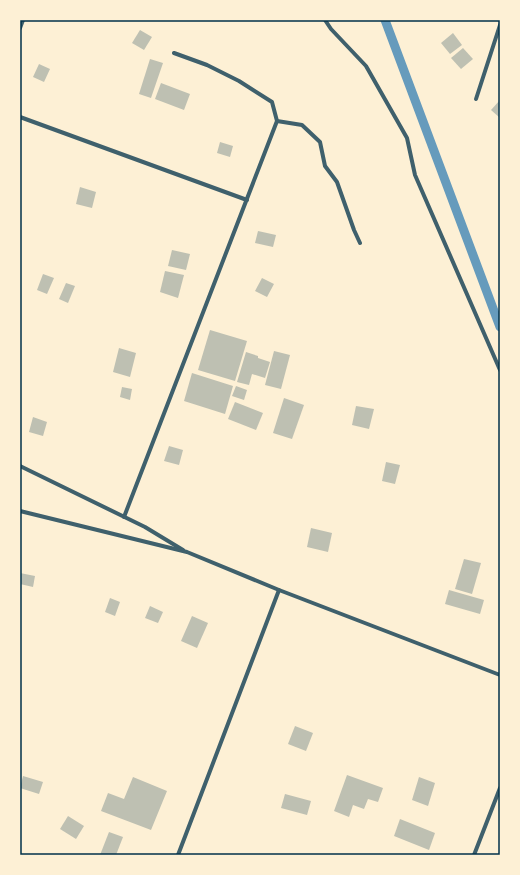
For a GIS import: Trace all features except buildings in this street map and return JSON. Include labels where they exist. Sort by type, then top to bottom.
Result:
[{"type":"street","points":[[20,28],[23,20]]},
{"type":"street","points":[[325,20],[331,29],[366,66],[407,138],[415,175],[500,370]]},
{"type":"street","points":[[476,99],[500,26]]},
{"type":"street","points":[[124,517],[277,121],[272,102],[239,81],[207,65],[174,53]]},
{"type":"street","points":[[20,116],[247,200]]},
{"type":"street","points":[[277,121],[302,126],[320,142],[325,166],[336,182],[360,243]]},
{"type":"street","points":[[20,466],[145,527],[188,552],[279,590],[500,675]]},
{"type":"street","points":[[20,511],[188,552]]},
{"type":"street","points":[[178,855],[279,590]]},
{"type":"street","points":[[474,855],[500,788]]},
{"type":"waterway","points":[[385,20],[500,327]]}]
